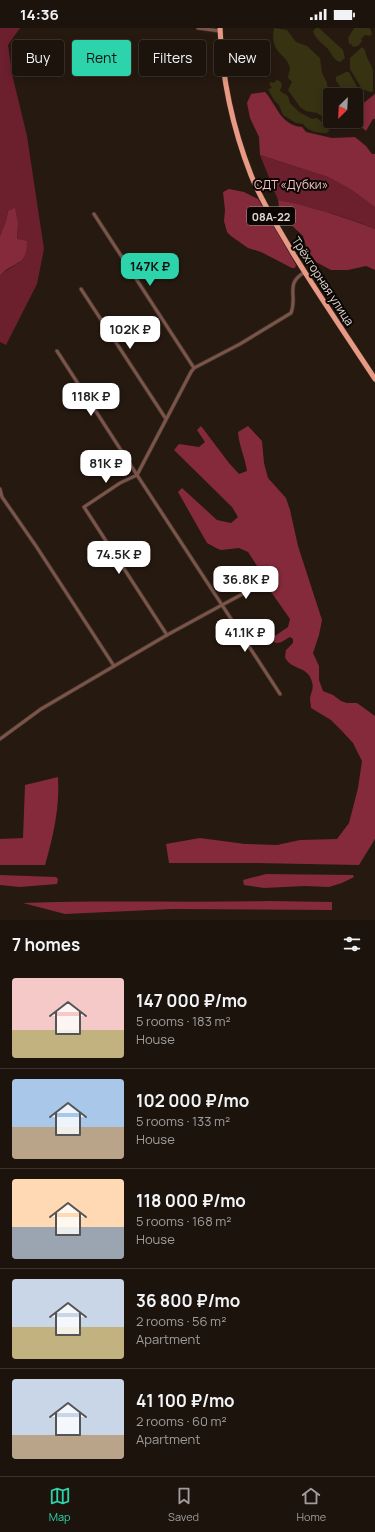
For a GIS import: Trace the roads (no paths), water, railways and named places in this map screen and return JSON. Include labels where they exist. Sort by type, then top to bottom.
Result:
[{"type":"highway","name":"Трёхгорная улица","points":[[220,30],[223,67],[230,108],[251,175],[272,218],[305,272],[375,379]]},
{"type":"street","points":[[198,28],[220,30]]},
{"type":"street","points":[[94,214],[194,368]]},
{"type":"street","points":[[167,635],[84,507],[120,483],[137,475],[194,368],[240,344],[288,315],[293,307],[293,282],[298,276],[305,272]]},
{"type":"street","points":[[81,289],[166,419]]},
{"type":"street","points":[[57,351],[280,694]]},
{"type":"street","points":[[0,489],[2,497],[36,546],[114,666]]},
{"type":"street","points":[[0,740],[41,709],[167,635],[263,583]]},
{"type":"park label","name":"СДТ «Дубки»","points":[[291,184]]}]
